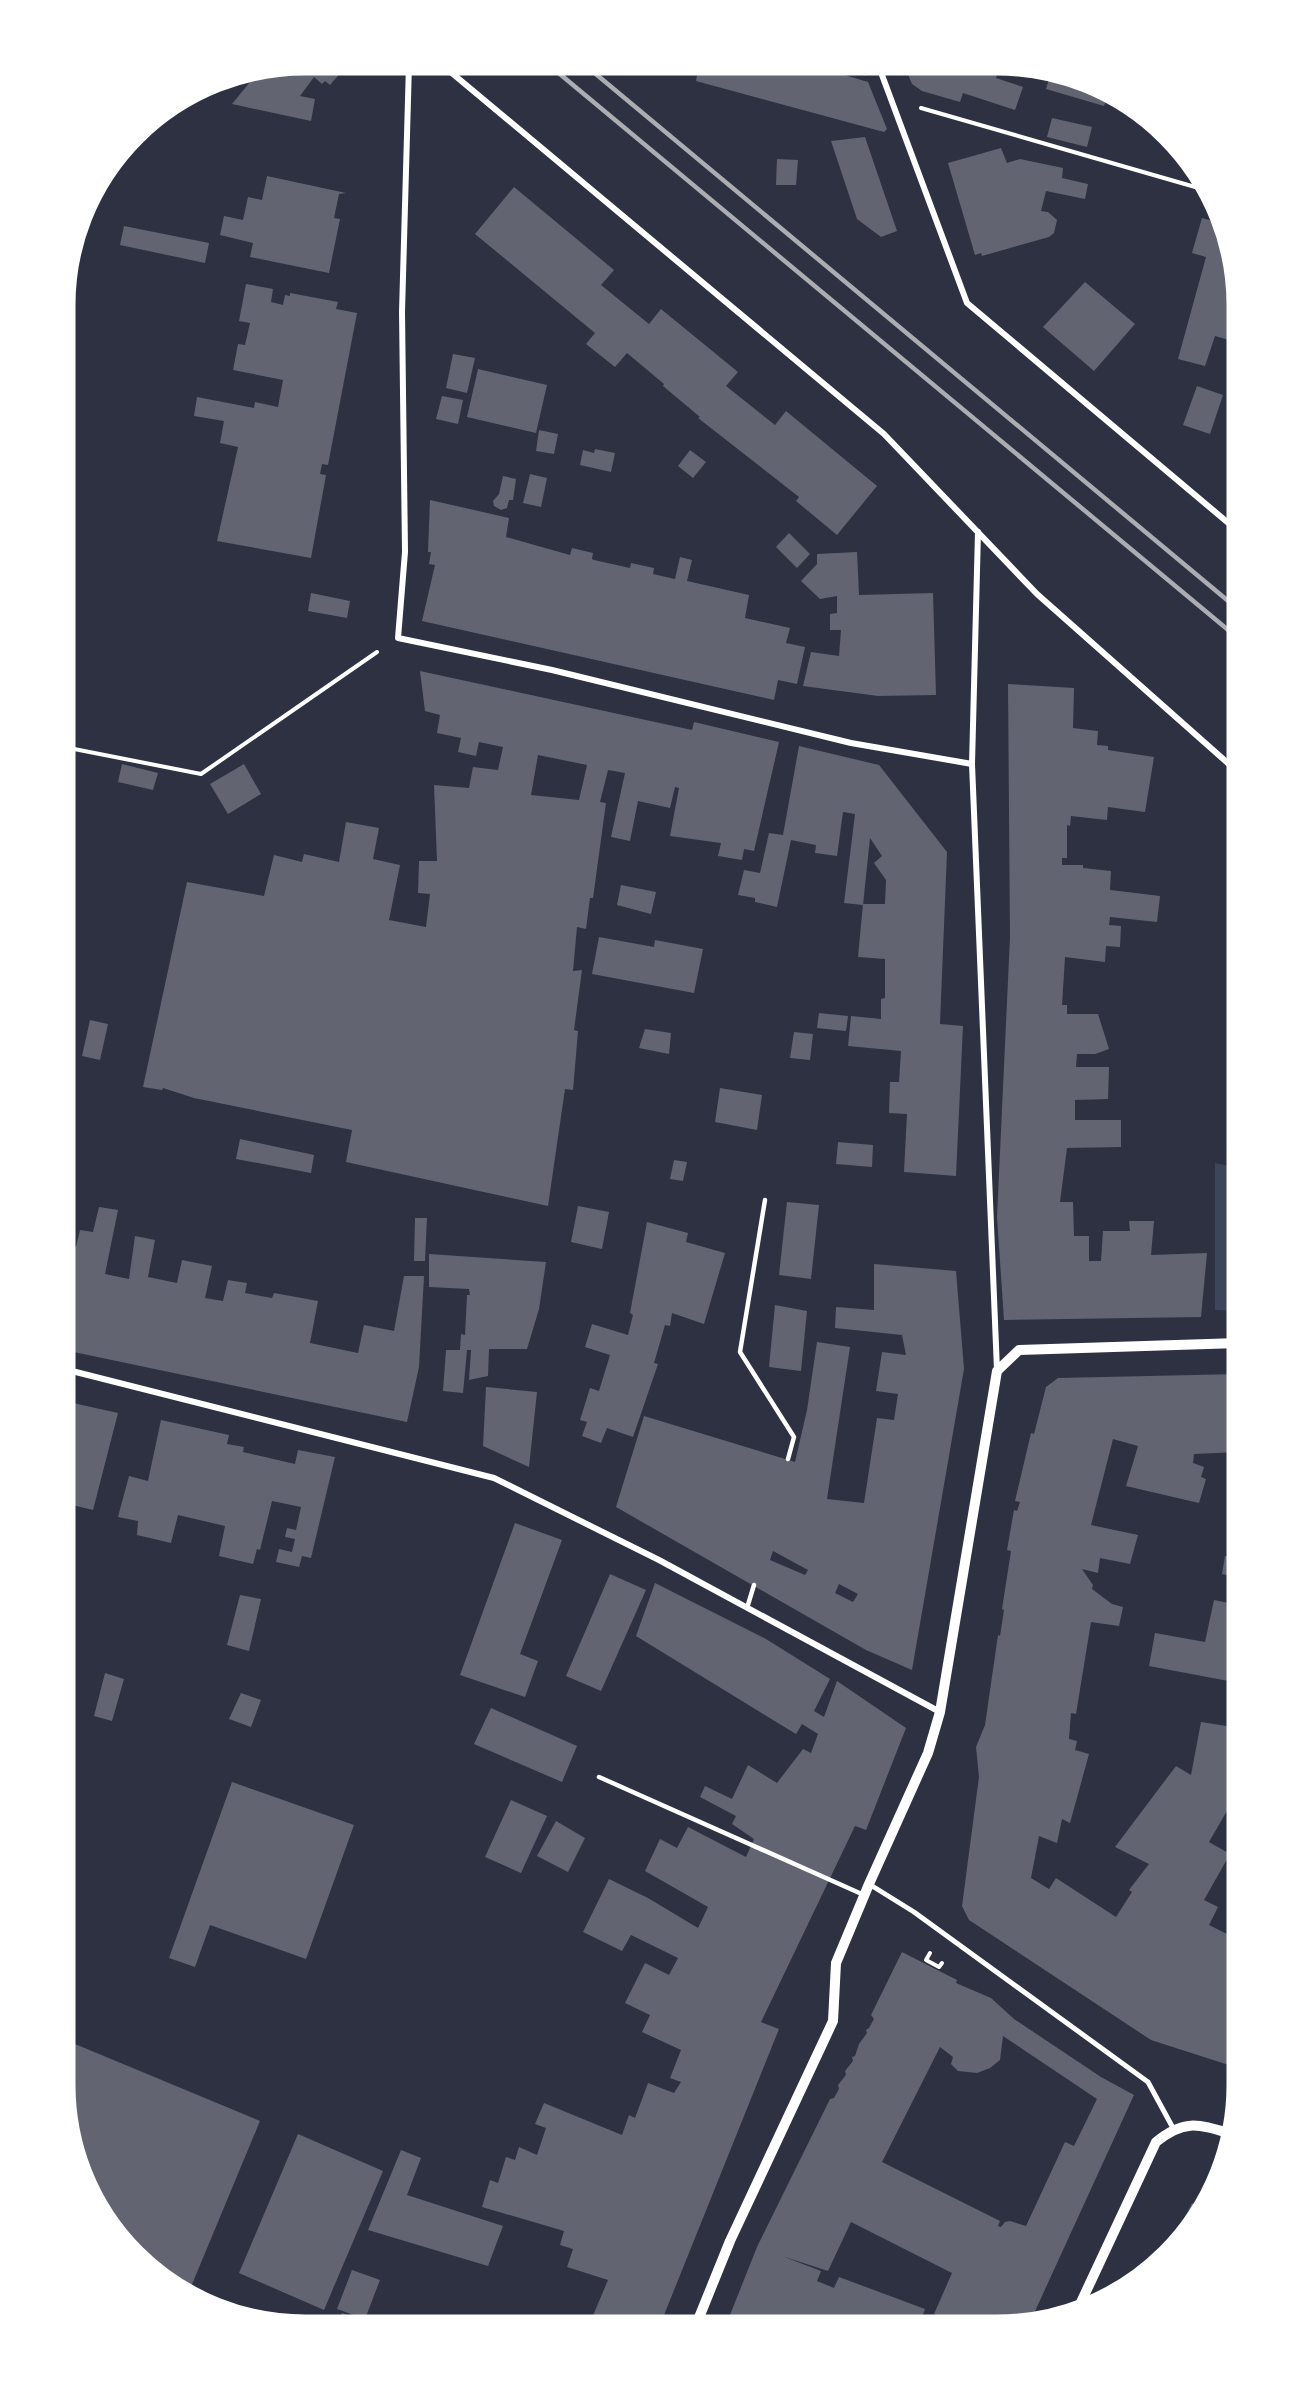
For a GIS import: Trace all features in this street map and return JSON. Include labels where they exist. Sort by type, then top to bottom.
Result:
[{"type":"street","points":[[409,74],[402,312],[405,552],[398,638],[552,670],[851,743],[972,764]]},
{"type":"street","points":[[453,74],[884,434],[1037,594],[1228,763]]},
{"type":"street","points":[[882,74],[894,100],[967,303],[1228,523]]},
{"type":"street","points":[[700,2316],[729,2241],[833,2021],[836,1963],[928,1753],[940,1712],[997,1371],[972,764],[978,532]]},
{"type":"street","points":[[997,1371],[1019,1350],[1228,1342]]},
{"type":"street","points":[[74,1372],[494,1478],[658,1560],[940,1712]]},
{"type":"street","points":[[869,1884],[914,1912],[1148,2082],[1173,2128]]},
{"type":"street","points":[[1082,2299],[1156,2142],[1173,2128],[1199,2124],[1224,2132]]},
{"type":"lane","points":[[765,1200],[740,1352],[794,1437],[788,1460]]},
{"type":"lane","points":[[747,1608],[754,1585]]},
{"type":"lane","points":[[599,1777],[864,1895]]},
{"type":"path","points":[[894,100],[1197,188]]},
{"type":"path","points":[[74,749],[201,774],[398,638]]},
{"type":"path","points":[[926,1960],[939,1967]]},
{"type":"shaded area","points":[[1215,1163],[1228,1166],[1228,1311],[1215,1310]]},
{"type":"building","points":[[289,74],[339,74],[330,85],[325,81],[322,84],[314,77],[300,96],[315,99],[311,121],[232,104],[252,80]]},
{"type":"building","points":[[694,74],[842,74],[868,82],[887,129],[884,132],[696,81],[697,75]]},
{"type":"building","points":[[908,74],[997,74],[996,78],[1023,87],[1015,110],[963,93],[960,102],[922,91],[912,84]]},
{"type":"building","points":[[1049,79],[1106,100],[1104,106],[1046,89]]},
{"type":"building","points":[[1052,118],[1092,127],[1087,147],[1047,137]]},
{"type":"building","points":[[865,137],[897,231],[881,237],[857,219],[831,141]]},
{"type":"building","points":[[1001,148],[1007,163],[1020,159],[1063,168],[1062,178],[1088,184],[1085,199],[1046,191],[1041,211],[1048,212],[1057,220],[1054,233],[1049,237],[982,256],[981,253],[975,255],[948,163]]},
{"type":"building","points":[[777,159],[798,160],[796,185],[776,185]]},
{"type":"building","points":[[267,176],[346,193],[339,194],[334,218],[340,219],[329,273],[250,257],[253,243],[220,235],[224,216],[243,220],[248,197],[262,200]]},
{"type":"building","points":[[514,187],[614,270],[601,285],[649,324],[661,309],[738,372],[726,386],[775,425],[786,411],[877,486],[837,535],[796,501],[799,497],[698,418],[700,417],[627,353],[615,367],[586,344],[595,333],[475,234]]},
{"type":"building","points":[[1202,218],[1213,221],[1221,245],[1228,289],[1228,340],[1215,336],[1205,366],[1178,359],[1206,257],[1192,253]]},
{"type":"building","points":[[124,226],[209,243],[205,263],[120,245]]},
{"type":"building","points":[[1085,282],[1135,324],[1094,371],[1043,327]]},
{"type":"building","points":[[246,284],[273,289],[271,302],[283,305],[285,295],[290,296],[290,293],[338,302],[336,309],[357,313],[328,465],[322,464],[320,474],[326,475],[311,558],[217,541],[238,447],[220,443],[224,421],[194,416],[197,397],[254,408],[255,402],[278,407],[283,380],[233,370],[238,344],[245,345],[250,323],[239,321]]},
{"type":"building","points":[[453,354],[475,358],[467,393],[446,388]]},
{"type":"building","points":[[478,369],[547,385],[536,433],[467,417]]},
{"type":"building","points":[[1197,386],[1223,395],[1210,434],[1183,425]]},
{"type":"building","points":[[442,396],[463,400],[458,424],[436,419]]},
{"type":"building","points":[[539,430],[558,434],[554,454],[536,451]]},
{"type":"building","points":[[595,449],[615,453],[611,472],[580,465],[583,450],[594,453]]},
{"type":"building","points":[[690,450],[706,462],[693,478],[678,466]]},
{"type":"building","points":[[530,474],[547,478],[541,507],[523,503]]},
{"type":"building","points":[[503,476],[516,479],[513,500],[509,500],[507,508],[501,510],[494,506],[493,501],[499,494]]},
{"type":"building","points":[[430,500],[509,518],[506,537],[570,555],[572,548],[593,553],[592,559],[594,560],[630,568],[631,563],[654,568],[653,574],[675,579],[680,557],[692,560],[687,581],[749,595],[745,618],[790,628],[786,643],[805,647],[797,684],[778,680],[774,700],[422,621],[435,565],[429,564],[431,552],[428,552]]},
{"type":"building","points":[[789,533],[810,554],[797,568],[776,547]]},
{"type":"building","points":[[857,552],[859,595],[933,593],[936,695],[878,696],[803,686],[811,652],[839,656],[841,630],[830,630],[830,614],[837,613],[837,596],[820,599],[801,581],[817,564],[817,554]]},
{"type":"building","points":[[311,593],[350,601],[347,618],[308,611]]},
{"type":"building","points":[[420,671],[692,730],[694,722],[779,742],[754,851],[744,849],[742,860],[718,856],[721,843],[670,836],[679,788],[675,787],[670,808],[638,801],[630,841],[611,837],[625,773],[608,770],[600,802],[606,803],[593,898],[590,898],[586,929],[577,927],[573,971],[582,970],[574,1030],[578,1031],[573,1090],[565,1089],[548,1206],[346,1162],[352,1130],[194,1098],[163,1088],[162,1090],[143,1087],[187,882],[264,896],[274,855],[302,862],[304,854],[339,862],[346,822],[379,828],[373,859],[400,865],[389,920],[426,927],[430,894],[418,893],[419,861],[437,861],[434,785],[469,788],[473,767],[498,770],[503,747],[479,742],[476,756],[458,752],[461,738],[437,733],[440,715],[425,711]],"holes":[[[538,755],[587,765],[579,800],[531,795]]]},
{"type":"building","points":[[1008,684],[1074,688],[1073,728],[1098,731],[1097,745],[1108,746],[1108,750],[1154,757],[1145,812],[1108,807],[1107,820],[1071,816],[1070,826],[1067,825],[1067,858],[1062,858],[1062,865],[1083,865],[1083,868],[1111,871],[1110,890],[1160,896],[1157,922],[1110,917],[1109,925],[1121,926],[1120,947],[1106,946],[1105,962],[1065,957],[1062,1005],[1067,1005],[1067,1014],[1098,1014],[1109,1049],[1095,1054],[1077,1054],[1076,1067],[1109,1067],[1108,1099],[1075,1100],[1075,1120],[1121,1120],[1121,1147],[1067,1148],[1060,1202],[1073,1202],[1074,1236],[1089,1236],[1089,1261],[1101,1261],[1103,1231],[1130,1231],[1129,1221],[1154,1221],[1151,1255],[1207,1253],[1201,1317],[1004,1320],[997,1217],[1010,937]]},
{"type":"building","points":[[799,746],[879,765],[947,852],[940,1024],[963,1026],[956,1176],[904,1172],[907,1114],[889,1113],[890,1082],[899,1082],[901,1051],[848,1046],[851,1016],[881,1019],[881,999],[885,998],[885,959],[858,957],[863,905],[844,903],[855,814],[843,812],[837,856],[815,853],[816,845],[791,840],[777,907],[755,902],[755,898],[738,895],[744,870],[760,873],[769,833],[783,835]],"holes":[[[870,838],[882,856],[874,863],[886,880],[885,904],[863,904]]]},
{"type":"building","points":[[122,764],[158,773],[153,790],[118,782]]},
{"type":"building","points":[[244,764],[261,794],[228,814],[210,784]]},
{"type":"building","points":[[621,885],[656,892],[651,914],[617,905]]},
{"type":"building","points":[[599,937],[654,947],[655,940],[703,949],[694,993],[592,974]]},
{"type":"building","points":[[819,1013],[848,1016],[846,1031],[817,1028]]},
{"type":"building","points":[[90,1020],[108,1024],[100,1060],[82,1056]]},
{"type":"building","points":[[645,1029],[671,1033],[669,1054],[639,1048]]},
{"type":"building","points":[[794,1032],[813,1034],[810,1060],[790,1058]]},
{"type":"building","points":[[720,1088],[762,1095],[757,1130],[715,1122]]},
{"type":"building","points":[[240,1139],[314,1155],[311,1173],[236,1159]]},
{"type":"building","points":[[838,1142],[873,1145],[872,1167],[836,1164]]},
{"type":"building","points":[[674,1160],[687,1162],[683,1181],[670,1179]]},
{"type":"building","points":[[787,1202],[819,1205],[811,1279],[779,1275]]},
{"type":"building","points":[[578,1206],[609,1212],[602,1249],[571,1242]]},
{"type":"building","points":[[99,1207],[118,1210],[105,1274],[129,1279],[135,1236],[155,1240],[148,1277],[177,1283],[182,1260],[212,1266],[205,1298],[223,1301],[228,1280],[247,1283],[245,1293],[272,1298],[274,1293],[318,1301],[310,1343],[358,1353],[364,1325],[394,1331],[404,1276],[424,1276],[419,1367],[407,1422],[74,1352],[74,1246],[76,1247],[80,1230],[93,1232]]},
{"type":"building","points":[[415,1218],[427,1218],[425,1261],[414,1261]]},
{"type":"building","points":[[647,1222],[688,1233],[686,1242],[725,1253],[704,1324],[672,1313],[670,1326],[665,1325],[654,1363],[658,1364],[633,1437],[607,1428],[601,1443],[582,1436],[587,1422],[580,1420],[590,1388],[599,1391],[610,1355],[585,1347],[592,1324],[628,1335]]},
{"type":"building","points":[[429,1254],[546,1262],[539,1309],[527,1349],[489,1349],[488,1376],[469,1380],[471,1350],[467,1350],[463,1393],[443,1391],[446,1350],[460,1350],[461,1334],[465,1335],[469,1289],[429,1287]]},
{"type":"building","points":[[874,1264],[956,1271],[964,1369],[912,1670],[866,1650],[616,1507],[644,1416],[795,1462],[807,1410],[817,1342],[850,1347],[827,1499],[864,1503],[877,1418],[894,1420],[898,1394],[876,1391],[882,1352],[906,1355],[902,1335],[835,1328],[836,1307],[874,1310]],"holes":[[[773,1551],[808,1570],[805,1575],[770,1560]],[[839,1584],[858,1594],[853,1602],[835,1593]]]},
{"type":"building","points":[[775,1305],[807,1311],[801,1371],[769,1367]]},
{"type":"building","points":[[1228,1374],[1228,1452],[1194,1454],[1193,1463],[1204,1467],[1201,1477],[1206,1479],[1199,1503],[1126,1486],[1138,1446],[1113,1439],[1091,1525],[1138,1535],[1130,1564],[1100,1558],[1098,1573],[1082,1569],[1093,1585],[1092,1589],[1112,1604],[1123,1607],[1119,1626],[1091,1622],[1076,1714],[1071,1713],[1069,1739],[1077,1741],[1075,1750],[1089,1754],[1070,1823],[1062,1819],[1057,1843],[1039,1836],[1031,1878],[1049,1889],[1056,1878],[1116,1917],[1132,1892],[1129,1890],[1149,1864],[1115,1847],[1176,1766],[1191,1775],[1201,1722],[1228,1726],[1228,1809],[1209,1842],[1228,1853],[1228,1858],[1204,1900],[1218,1907],[1209,1925],[1228,1934],[1228,2065],[1151,2040],[969,1920],[962,1906],[979,1777],[976,1747],[985,1725],[998,1635],[1000,1636],[1011,1551],[1007,1550],[1014,1510],[1017,1511],[1020,1502],[1015,1501],[1031,1433],[1034,1434],[1046,1387],[1058,1378]]},
{"type":"building","points":[[486,1387],[537,1392],[529,1467],[483,1446]]},
{"type":"building","points":[[74,1403],[118,1413],[93,1510],[74,1505]]},
{"type":"building","points":[[161,1420],[229,1435],[227,1444],[244,1447],[243,1452],[295,1464],[298,1450],[335,1457],[311,1558],[302,1556],[299,1567],[276,1562],[279,1549],[292,1552],[295,1539],[285,1537],[287,1528],[296,1530],[301,1507],[272,1501],[260,1550],[257,1549],[253,1564],[219,1556],[225,1526],[178,1515],[171,1543],[137,1535],[138,1521],[118,1517],[129,1476],[148,1481]]},
{"type":"building","points":[[515,1523],[562,1540],[520,1654],[538,1661],[525,1697],[460,1675]]},
{"type":"building","points":[[1225,1556],[1228,1557],[1228,1575],[1222,1574]]},
{"type":"building","points":[[610,1574],[646,1590],[601,1691],[566,1676]]},
{"type":"building","points":[[655,1583],[766,1639],[830,1679],[814,1711],[824,1717],[837,1681],[906,1728],[866,1830],[855,1826],[761,2022],[779,2029],[664,2316],[593,2316],[608,2280],[567,2267],[573,2249],[560,2245],[564,2231],[482,2207],[490,2180],[498,2183],[506,2157],[515,2160],[519,2147],[537,2155],[546,2128],[535,2124],[544,2103],[622,2135],[629,2115],[635,2118],[648,2083],[674,2093],[681,2082],[670,2078],[681,2050],[642,2032],[650,2015],[625,2003],[645,1963],[669,1975],[678,1958],[631,1935],[622,1951],[583,1932],[609,1879],[648,1898],[698,1928],[708,1907],[645,1871],[660,1839],[677,1848],[688,1827],[746,1857],[754,1839],[732,1824],[736,1816],[700,1797],[705,1786],[732,1799],[748,1765],[777,1783],[803,1749],[811,1753],[818,1734],[802,1724],[796,1734],[636,1636]]},
{"type":"building","points":[[240,1595],[261,1599],[249,1651],[227,1645]]},
{"type":"building","points":[[1214,1600],[1228,1603],[1228,1681],[1149,1666],[1155,1633],[1205,1642]]},
{"type":"building","points":[[105,1673],[124,1679],[112,1721],[94,1716]]},
{"type":"building","points":[[241,1693],[261,1700],[251,1727],[229,1719]]},
{"type":"building","points":[[491,1708],[577,1746],[562,1782],[474,1744]]},
{"type":"building","points":[[232,1782],[354,1825],[306,1959],[210,1925],[195,1967],[169,1958]]},
{"type":"building","points":[[511,1800],[547,1816],[521,1873],[485,1857]]},
{"type":"building","points":[[556,1821],[585,1838],[568,1872],[537,1856]]},
{"type":"building","points":[[902,1952],[957,1980],[956,1983],[991,1998],[1014,2019],[1101,2077],[1134,2095],[1034,2313],[998,2316],[938,2316],[934,2314],[952,2273],[851,2222],[828,2271],[782,2256],[821,2271],[817,2281],[834,2288],[839,2277],[925,2309],[923,2316],[730,2316],[757,2247],[830,2099],[834,2098],[839,2089],[838,2085],[846,2075],[845,2071],[853,2061],[852,2057],[855,2056],[859,2044],[867,2033],[866,2030],[874,2019],[871,2015]],"holes":[[[1003,2036],[1097,2099],[1074,2146],[1065,2142],[1026,2226],[1010,2221],[1005,2222],[1001,2227],[998,2226],[1000,2221],[882,2162],[940,2047],[953,2057],[951,2064],[958,2071],[977,2073],[990,2068],[1000,2060]]]},
{"type":"building","points":[[74,2044],[260,2121],[191,2286],[164,2268],[141,2248],[112,2213],[97,2187],[81,2144],[75,2115]]},
{"type":"building","points":[[298,2134],[383,2171],[324,2310],[239,2273]]},
{"type":"building","points":[[401,2150],[421,2158],[407,2195],[503,2226],[488,2266],[368,2230]]},
{"type":"building","points":[[1192,2203],[1195,2204],[1190,2213],[1182,2224]]},
{"type":"building","points":[[352,2270],[380,2280],[366,2316],[357,2316],[337,2309]]},
{"type":"railway","points":[[560,74],[1228,630]]},
{"type":"railway","points":[[596,74],[1228,601]]}]
